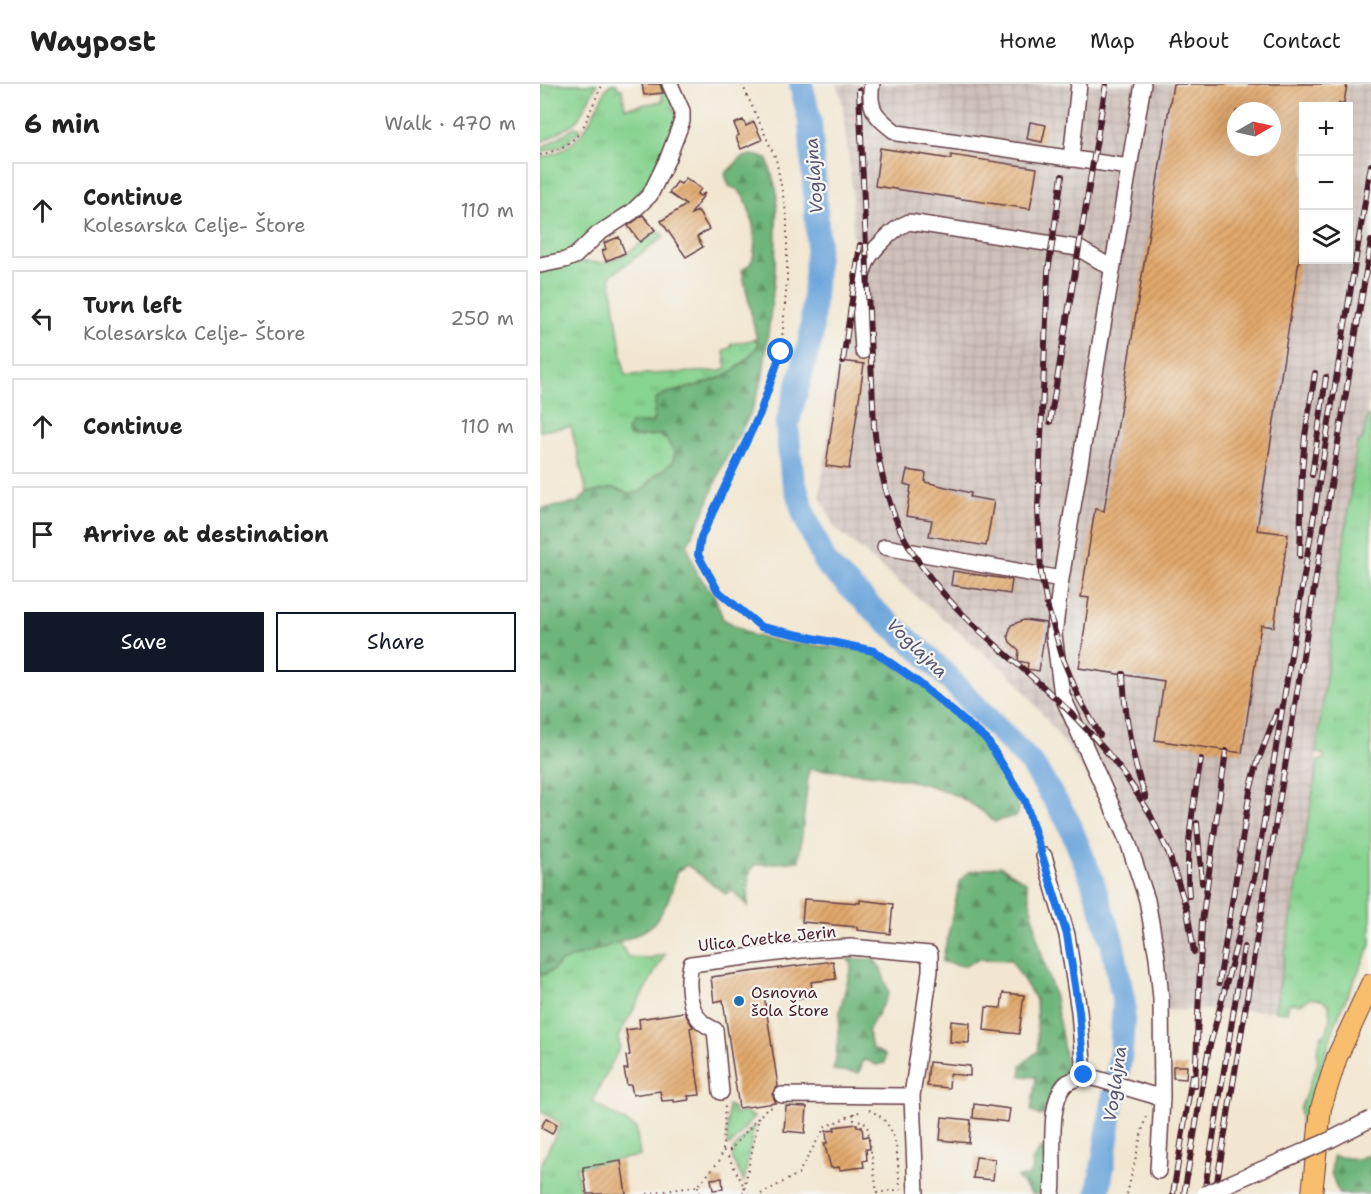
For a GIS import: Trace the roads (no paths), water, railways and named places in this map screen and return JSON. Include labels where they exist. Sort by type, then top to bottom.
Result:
[{"type":"main road","points":[[1312,1194],[1321,1108],[1337,1057],[1371,984]]},
{"type":"street","points":[[540,264],[575,256],[598,234],[632,212],[650,195],[668,158],[682,121],[682,111],[670,84]]},
{"type":"street","points":[[872,84],[869,98],[877,118],[897,133],[1129,168]]},
{"type":"street","points":[[1071,159],[1079,84]]},
{"type":"street","points":[[1143,84],[1061,579],[1054,635],[1062,695],[1128,842],[1147,900],[1157,957],[1161,999],[1162,1098],[1158,1171]]},
{"type":"street","points":[[863,351],[861,297],[864,270],[868,258],[894,230],[909,222],[1078,248],[1112,268]]},
{"type":"street","points":[[885,547],[1061,579]]},
{"type":"street","points":[[1044,856],[1067,935],[1079,1011],[1084,1075]]},
{"type":"street","name":"Ulica Cvetke Jerin","points":[[721,1092],[715,1030],[701,1021],[694,1011],[688,976],[691,964],[801,950],[850,947],[930,954],[930,971],[912,1096],[916,1194]]},
{"type":"street","points":[[1052,1194],[1054,1182],[1053,1131],[1057,1100],[1066,1084],[1084,1075],[1162,1098]]},
{"type":"street","points":[[786,1095],[912,1096]]},
{"type":"street","points":[[1205,1194],[1330,1140],[1371,1119]]},
{"type":"waterway","name":"Voglajna","points":[[801,84],[810,122],[818,240],[811,338],[787,425],[792,475],[805,517],[826,564],[875,611],[925,654],[1032,764],[1068,821],[1092,880],[1112,941],[1124,1004],[1121,1052],[1098,1194]]},
{"type":"railway","points":[[1050,422],[1106,84]]},
{"type":"railway","points":[[859,90],[874,426],[883,479],[895,518],[913,553],[942,592],[976,627],[1073,715],[1112,758],[1135,790]]},
{"type":"railway","points":[[1184,1194],[1208,1053],[1256,870],[1371,165]]},
{"type":"railway","points":[[1062,176],[1048,272],[1038,508],[1041,574],[1047,605],[1063,659],[1079,698],[1100,735]]},
{"type":"railway","points":[[1215,1194],[1371,241]]},
{"type":"railway","points":[[843,361],[860,245]]},
{"type":"railway","points":[[1300,556],[1302,472],[1315,373]]},
{"type":"railway","points":[[1312,475],[1326,377]]},
{"type":"railway","points":[[1123,674],[1130,737],[1136,768],[1146,798]]},
{"type":"railway","points":[[1219,983],[1250,791],[1257,764],[1277,711]]},
{"type":"railway","points":[[1195,1086],[1202,922],[1226,751]]},
{"type":"railway","points":[[1189,896],[1189,845],[1201,759]]},
{"type":"railway","points":[[1130,783],[1149,812],[1169,854]]},
{"type":"railway","points":[[1197,823],[1202,883]]},
{"type":"railway","points":[[1167,848],[1187,910],[1194,952]]},
{"type":"railway","points":[[1204,1194],[1244,947]]},
{"type":"railway","points":[[1173,1194],[1192,1076]]},
{"type":"place","name":"Osnovna šola Štore","points":[[739,1001]]}]
